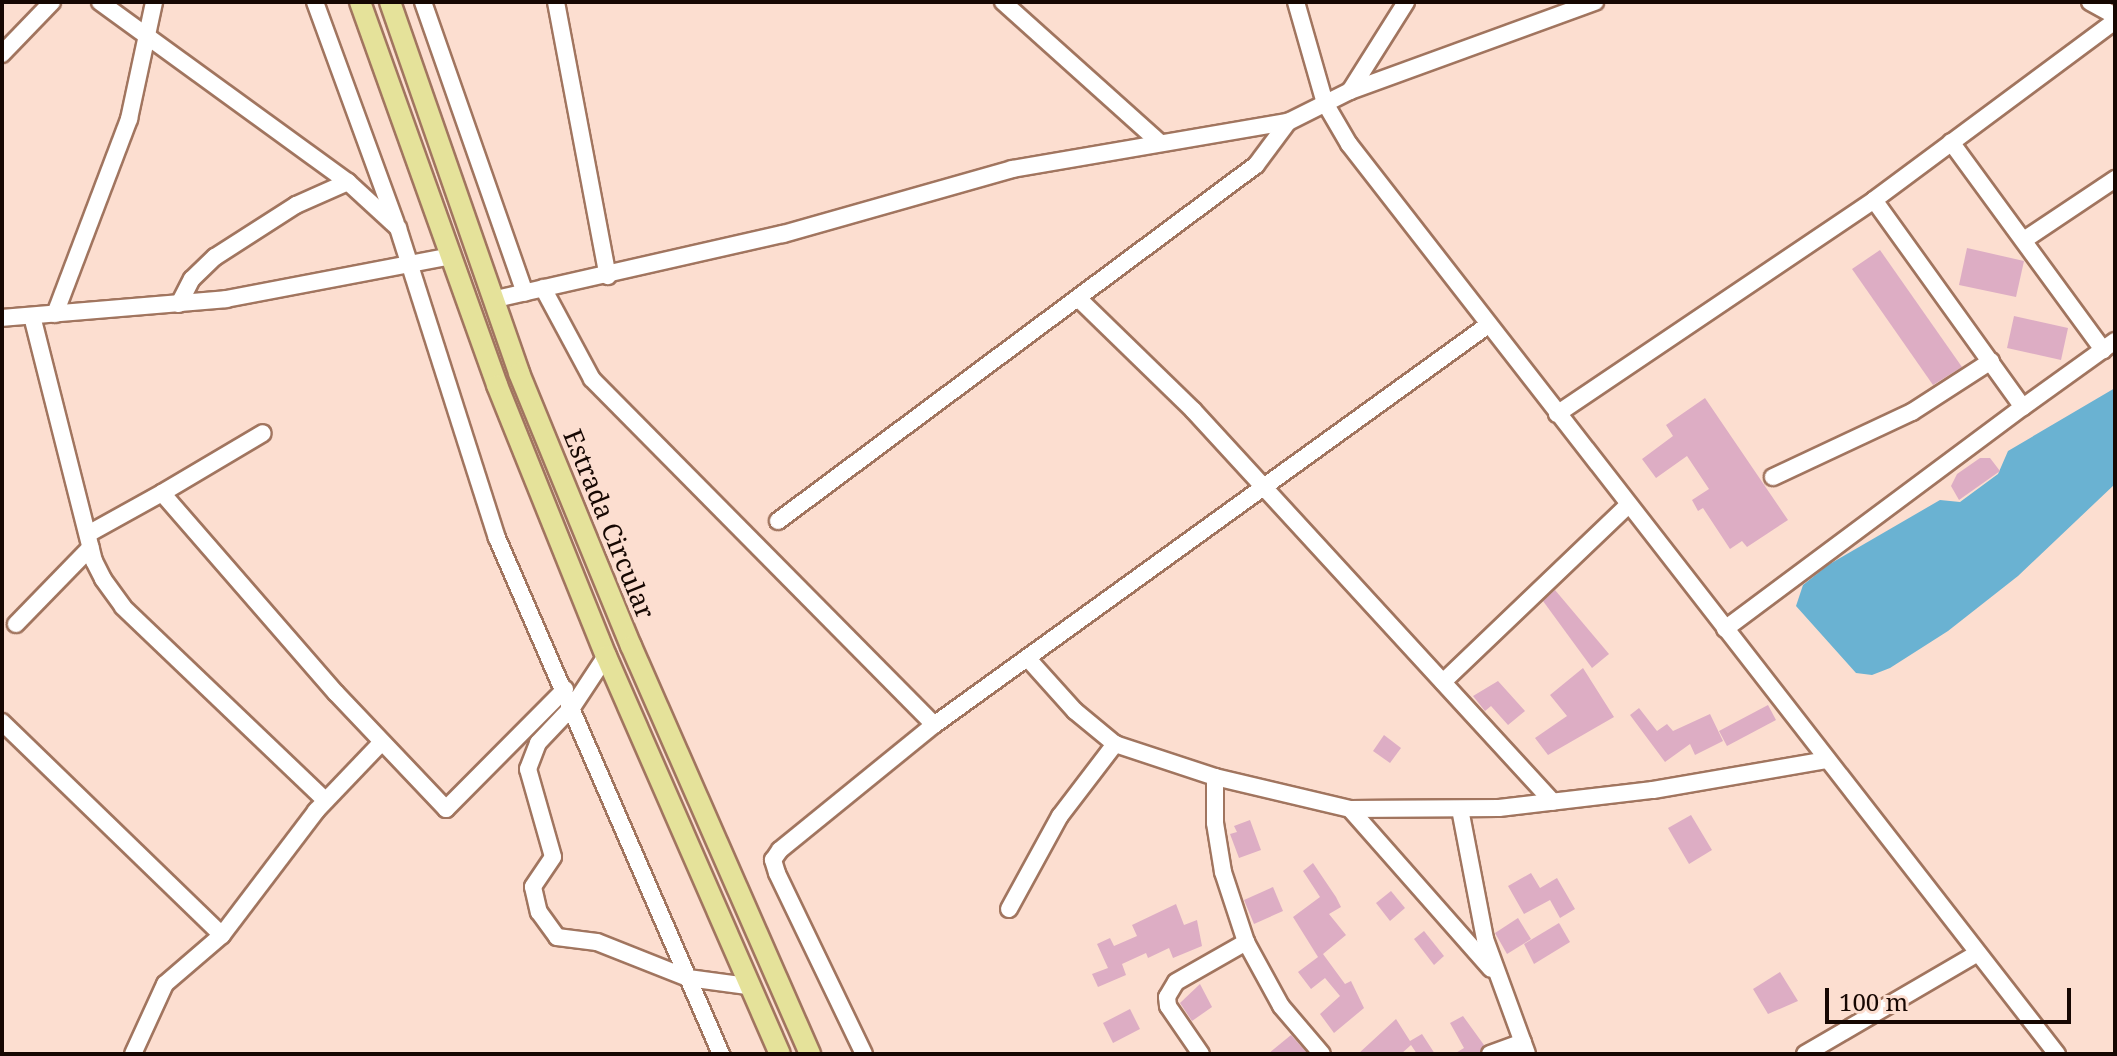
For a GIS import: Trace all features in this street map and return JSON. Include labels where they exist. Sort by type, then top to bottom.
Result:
[{"type":"main road","name":"Estrada Circular","points":[[360,2],[451,256],[606,656],[747,986],[780,1054]]},
{"type":"main road","name":"Estrada Circular","points":[[390,2],[496,299],[519,373],[631,646],[810,1054]]},
{"type":"street","points":[[2,54],[52,2]]},
{"type":"street","points":[[100,2],[348,182],[398,228]]},
{"type":"street","points":[[55,314],[129,119],[154,2]]},
{"type":"street","points":[[315,2],[398,228],[497,538],[573,706],[721,1054]]},
{"type":"street","points":[[423,2],[525,293]]},
{"type":"street","points":[[556,2],[608,276]]},
{"type":"street","points":[[1003,2],[1158,141]]},
{"type":"street","points":[[1296,2],[1325,103],[1349,144],[2057,1054]]},
{"type":"street","points":[[1350,91],[1406,2]]},
{"type":"street","points":[[496,299],[608,276],[1012,169],[1158,141],[1288,122],[1350,91],[1595,2]]},
{"type":"street","points":[[1557,414],[1874,200],[2115,18],[2090,2]]},
{"type":"street","points":[[420,86],[446,74]]},
{"type":"street","points":[[778,521],[1256,165],[1288,122]]},
{"type":"street","points":[[1725,629],[2109,346],[1951,142]]},
{"type":"street","points":[[2024,240],[2115,179]]},
{"type":"street","points":[[179,304],[192,279],[215,257],[296,205],[348,182]]},
{"type":"street","points":[[1874,200],[2023,407]]},
{"type":"street","points":[[2,318],[179,304],[451,256]]},
{"type":"street","points":[[543,288],[592,379],[934,725]]},
{"type":"street","points":[[1079,299],[1193,410],[1553,802]]},
{"type":"street","points":[[32,316],[89,540],[103,579],[123,607],[325,800]]},
{"type":"street","points":[[864,1054],[773,860],[934,725],[1030,661],[1488,325]]},
{"type":"street","points":[[1773,477],[1912,412],[1991,361]]},
{"type":"street","points":[[16,624],[89,540],[263,433]]},
{"type":"street","points":[[162,493],[382,742],[446,809],[565,689]]},
{"type":"street","points":[[1443,682],[1628,505]]},
{"type":"street","points":[[606,656],[573,706],[538,743],[528,769],[553,857],[533,887],[539,912],[557,937],[597,942],[688,978],[747,986]]},
{"type":"street","points":[[1030,661],[1075,711],[1115,744],[1215,777],[1350,809],[1460,809],[1553,802],[1827,760]]},
{"type":"street","points":[[2,722],[222,935]]},
{"type":"street","points":[[133,1054],[157,994],[222,935],[325,800],[382,742]]},
{"type":"street","points":[[1009,909],[1060,816],[1115,744]]},
{"type":"street","points":[[1215,777],[1215,823],[1223,872],[1246,942],[1274,996],[1322,1054]]},
{"type":"street","points":[[1350,809],[1495,973]]},
{"type":"street","points":[[1460,809],[1495,973],[1525,1048],[1490,1054]]},
{"type":"street","points":[[1201,1054],[1168,1006],[1167,997],[1176,982],[1246,942]]},
{"type":"street","points":[[1805,1054],[1978,953]]},
{"type":"water","points":[[2115,388],[2115,484],[2018,576],[1948,631],[1890,668],[1872,675],[1856,673],[1796,606],[1803,585],[1828,565],[1940,500],[1960,502],[1998,474],[2008,451]]},
{"type":"building","points":[[1967,248],[2024,261],[2016,297],[1959,285]]},
{"type":"building","points":[[1880,250],[1962,367],[1933,385],[1852,269]]},
{"type":"building","points":[[2014,316],[2068,328],[2061,360],[2007,348]]},
{"type":"building","points":[[1705,398],[1788,520],[1747,547],[1742,541],[1730,549],[1703,508],[1698,511],[1692,500],[1709,489],[1687,456],[1656,478],[1642,459],[1673,436],[1666,425]]},
{"type":"building","points":[[1980,458],[1990,458],[2000,471],[1959,500],[1951,486],[1957,474]]},
{"type":"building","points":[[1555,590],[1609,654],[1592,668],[1543,601]]},
{"type":"building","points":[[1583,668],[1614,717],[1548,755],[1535,738],[1567,716],[1550,695]]},
{"type":"building","points":[[1498,681],[1525,711],[1508,725],[1491,706],[1485,711],[1473,696]]},
{"type":"building","points":[[1768,705],[1776,720],[1727,746],[1719,731]]},
{"type":"building","points":[[1639,708],[1657,731],[1667,724],[1673,731],[1710,714],[1723,741],[1695,755],[1690,744],[1665,762],[1630,715]]},
{"type":"building","points":[[1384,735],[1401,748],[1390,763],[1373,751]]},
{"type":"building","points":[[1691,815],[1712,850],[1689,864],[1668,828]]},
{"type":"building","points":[[1250,820],[1261,850],[1239,858],[1230,834],[1237,832],[1234,826]]},
{"type":"building","points":[[1313,863],[1341,907],[1329,914],[1346,935],[1323,954],[1345,984],[1351,981],[1364,1008],[1334,1033],[1320,1014],[1340,996],[1325,978],[1311,989],[1298,972],[1318,957],[1293,917],[1320,897],[1303,871]]},
{"type":"building","points":[[1531,873],[1540,888],[1557,878],[1575,909],[1560,918],[1550,900],[1524,914],[1508,886]]},
{"type":"building","points":[[1273,887],[1283,911],[1254,924],[1244,900]]},
{"type":"building","points":[[1391,891],[1405,908],[1390,921],[1376,903]]},
{"type":"building","points":[[1176,904],[1184,925],[1197,920],[1202,946],[1173,958],[1169,948],[1148,958],[1146,953],[1122,964],[1126,975],[1098,987],[1092,974],[1108,968],[1097,944],[1110,938],[1114,946],[1137,936],[1132,925]]},
{"type":"building","points":[[1518,918],[1531,939],[1507,954],[1495,933]]},
{"type":"building","points":[[1559,923],[1570,942],[1534,964],[1524,944]]},
{"type":"building","points":[[1424,931],[1444,956],[1434,965],[1414,939]]},
{"type":"building","points":[[1780,972],[1798,1001],[1768,1014],[1753,989]]},
{"type":"building","points":[[1200,984],[1212,1007],[1192,1021],[1180,1003]]},
{"type":"building","points":[[1130,1009],[1140,1029],[1113,1043],[1103,1023]]},
{"type":"building","points":[[1463,1016],[1484,1045],[1479,1054],[1454,1054],[1464,1048],[1450,1023]]},
{"type":"building","points":[[1396,1019],[1410,1041],[1422,1034],[1435,1054],[1417,1054],[1411,1045],[1401,1054],[1358,1054]]},
{"type":"building","points":[[1291,1035],[1308,1054],[1268,1054]]}]
